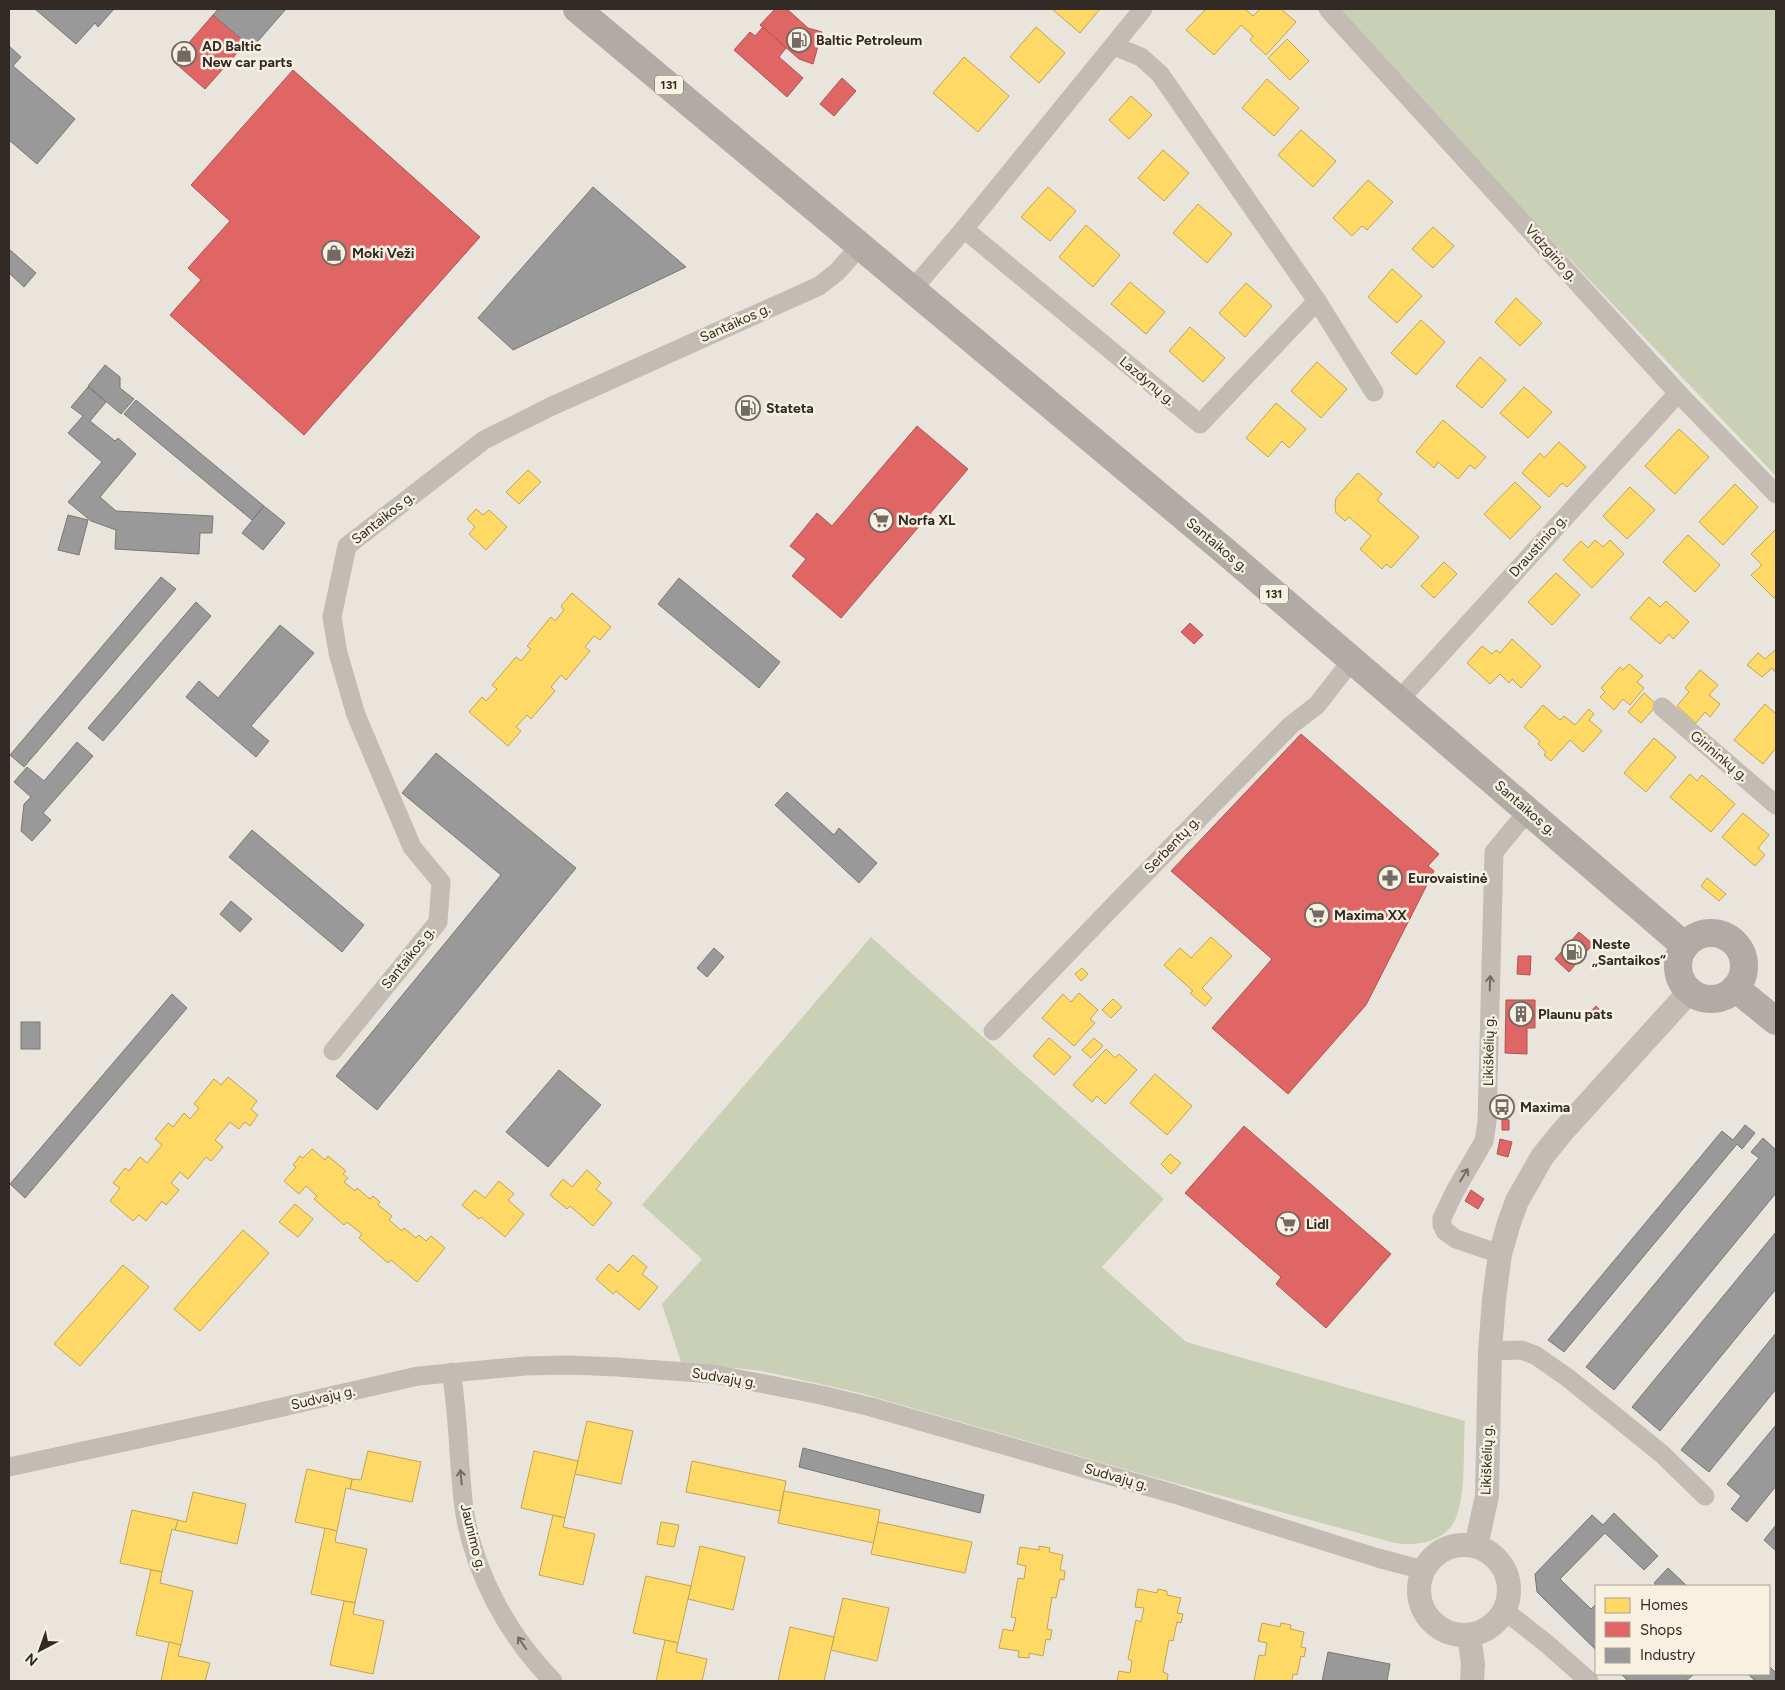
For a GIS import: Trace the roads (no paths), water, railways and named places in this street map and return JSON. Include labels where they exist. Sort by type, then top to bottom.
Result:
[{"type":"main road","name":"Santaikos g.","points":[[577,9],[1218,546],[1685,946]]},
{"type":"main road","points":[[1716,933],[1727,937],[1736,944],[1742,954],[1744,966],[1742,978],[1736,988],[1718,998],[1698,996],[1690,991],[1682,981],[1678,969],[1680,957],[1685,946],[1694,938],[1704,934],[1716,933]]},
{"type":"main road","points":[[1736,988],[1776,1021]]},
{"type":"street","points":[[912,290],[1143,9]]},
{"type":"street","name":"Vidzgirio g.","points":[[1328,9],[1678,393],[1776,494]]},
{"type":"street","points":[[1114,46],[1141,58],[1160,74],[1317,301],[1374,392]]},
{"type":"street","name":"Lazdynų g.","points":[[964,229],[1200,424],[1317,301]]},
{"type":"street","name":"Santaikos g.","points":[[333,1051],[438,922],[441,882],[412,847],[356,715],[338,654],[332,617],[347,546],[484,440],[550,407],[820,286],[837,272],[860,246]]},
{"type":"street","name":"Draustinio g.","points":[[1399,700],[1678,393]]},
{"type":"street","name":"Serbentų g.","points":[[993,1031],[1291,725],[1317,705],[1352,660]]},
{"type":"street","name":"Girininkų g.","points":[[1662,707],[1776,805]]},
{"type":"street","name":"Likiškėlių g.","points":[[1500,1254],[1450,1235],[1442,1225],[1442,1218],[1455,1191],[1484,1141],[1487,1130],[1494,852],[1528,811]]},
{"type":"street","name":"Likiškėlių g.","points":[[1476,1546],[1486,1496],[1490,1351],[1500,1254],[1517,1201],[1542,1157],[1585,1105],[1690,991]]},
{"type":"street","points":[[1490,1351],[1521,1350],[1535,1355],[1568,1378],[1662,1454],[1705,1496]]},
{"type":"street","name":"Sudvajų g.","points":[[9,1467],[418,1376],[525,1366],[617,1366],[713,1374],[821,1395],[871,1407],[1174,1494],[1378,1558],[1424,1570]]},
{"type":"street","name":"Jaunimo g.","points":[[450,1372],[456,1399],[464,1510],[477,1563],[492,1596],[509,1625],[532,1657],[553,1681]]},
{"type":"street","points":[[1461,1545],[1476,1546],[1491,1553],[1502,1565],[1509,1580],[1510,1596],[1505,1611],[1496,1623],[1484,1632],[1469,1635],[1454,1634],[1439,1628],[1428,1616],[1421,1602],[1419,1586],[1424,1570],[1432,1558],[1446,1549],[1461,1545]]},
{"type":"street","points":[[1505,1611],[1547,1644],[1589,1681]]},
{"type":"street","points":[[1469,1635],[1473,1664],[1472,1681]]},
{"type":"place","name":"Baltic Petroleum","points":[[799,40]]},
{"type":"place","name":"AD Baltic New car parts","points":[[184,54]]},
{"type":"place","name":"Moki Veži","points":[[334,253]]},
{"type":"place","name":"Stateta","points":[[748,408]]},
{"type":"place","name":"Norfa XL","points":[[881,520]]},
{"type":"place","name":"Eurovaistinė","points":[[1390,878]]},
{"type":"place","name":"Maxima XX","points":[[1317,915]]},
{"type":"place","name":"Neste „Santaikos“","points":[[1574,952]]},
{"type":"place","name":"Plaunu pats","points":[[1521,1014]]},
{"type":"place","name":"Maxima","points":[[1502,1107]]},
{"type":"place","name":"Lidl","points":[[1288,1224]]}]
